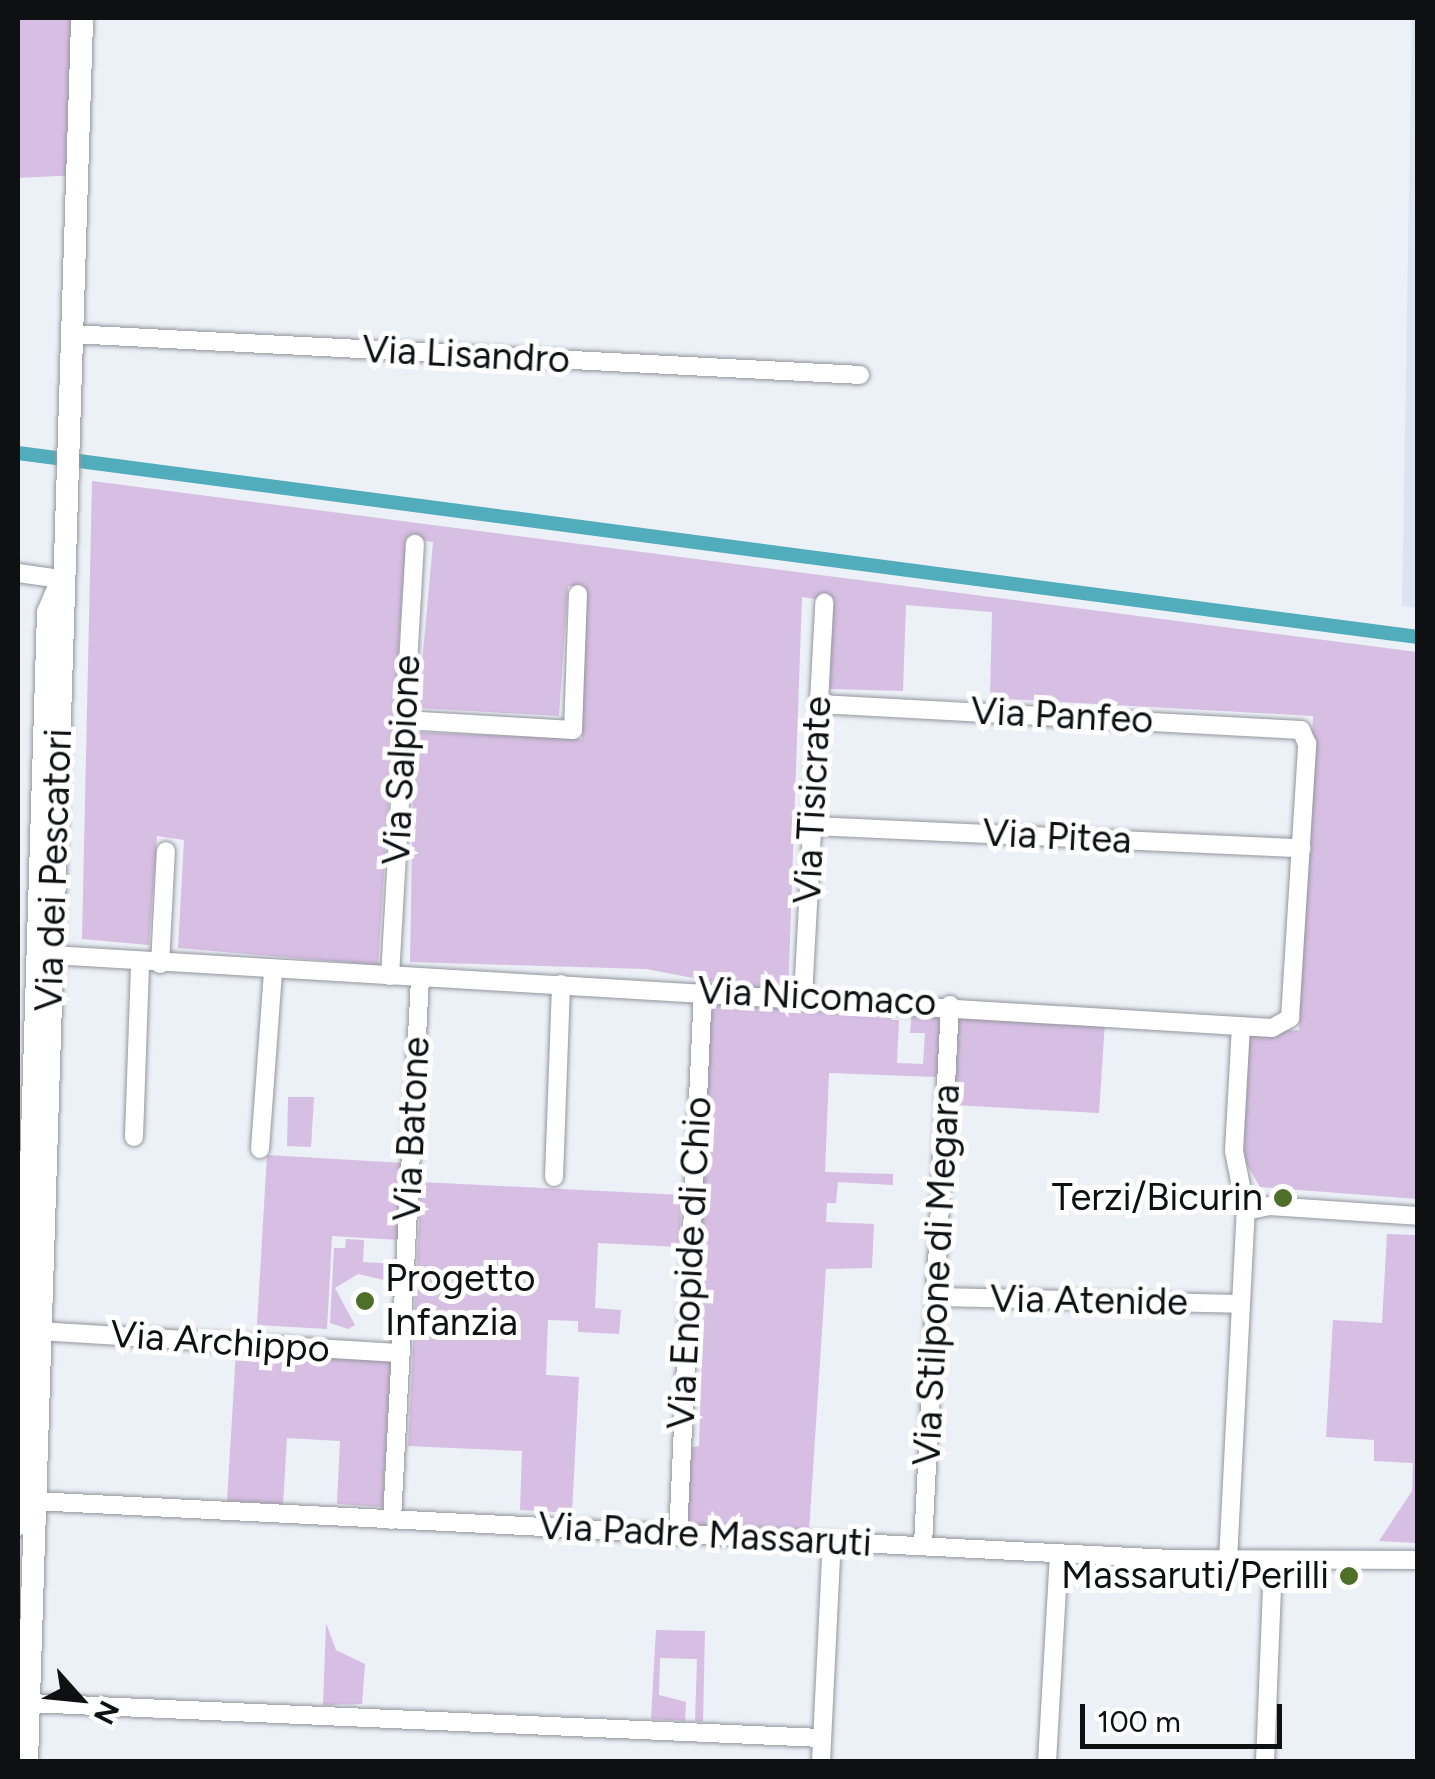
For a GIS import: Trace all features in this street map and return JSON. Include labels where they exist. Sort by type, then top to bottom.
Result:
[{"type":"street","name":"Via dei Pescatori","points":[[18,1528],[46,957],[82,18]]},
{"type":"street","name":"Via Lisandro","points":[[71,334],[860,375]]},
{"type":"street","name":"Via Salpione","points":[[390,976],[415,544]]},
{"type":"street","points":[[18,573],[60,578]]},
{"type":"street","points":[[404,720],[573,730],[578,594]]},
{"type":"street","name":"Via Tisicrate","points":[[802,996],[824,603]]},
{"type":"street","name":"Via Panfeo","points":[[818,704],[1304,732]]},
{"type":"street","name":"Via Nicomaco","points":[[46,957],[950,1004],[1276,1028],[1292,1014],[1304,732]]},
{"type":"street","name":"Via Pitea","points":[[812,826],[1302,848]]},
{"type":"street","points":[[160,964],[166,851]]},
{"type":"street","name":"Via dei Pescatori","points":[[27,1762],[40,1704],[48,1332],[46,957]]},
{"type":"street","points":[[134,1138],[140,964]]},
{"type":"street","points":[[260,1149],[273,970]]},
{"type":"street","name":"Via Batone","points":[[392,1520],[420,978]]},
{"type":"street","points":[[554,1178],[561,984]]},
{"type":"street","name":"Via Enopide di Chio","points":[[678,1536],[703,990]]},
{"type":"street","name":"Via Stilpone di Megara","points":[[923,1545],[950,1004]]},
{"type":"street","points":[[1228,1561],[1246,1211],[1234,1151],[1241,1026]]},
{"type":"street","points":[[1246,1211],[1418,1216]]},
{"type":"street","name":"Via Atenide","points":[[936,1297],[1240,1304]]},
{"type":"street","name":"Via Archippo","points":[[48,1332],[401,1354]]},
{"type":"street","name":"Via Padre Massaruti","points":[[43,1501],[1171,1559],[1418,1560]]},
{"type":"street","points":[[822,1762],[832,1542]]},
{"type":"street","points":[[1048,1762],[1059,1554]]},
{"type":"street","points":[[1265,1762],[1273,1562]]},
{"type":"street","name":"Via Padre Massaruti","points":[[1377,1562],[1418,1572]]},
{"type":"street","points":[[40,1704],[822,1738]]},
{"type":"shaded area","points":[[18,18],[82,18],[78,175],[18,178]]},
{"type":"shaded area","points":[[1412,18],[1418,18],[1417,608],[1402,606]]},
{"type":"shaded area","points":[[92,481],[1417,652],[1417,1199],[1260,1187],[1244,1160],[1245,1038],[1250,1031],[1299,1030],[1313,716],[990,698],[992,612],[906,605],[903,691],[830,689],[829,601],[802,597],[788,996],[646,969],[410,962],[414,732],[582,739],[584,587],[568,586],[559,716],[418,708],[433,542],[406,538],[378,965],[178,948],[184,840],[157,836],[149,945],[82,939]]},
{"type":"shaded area","points":[[712,999],[891,1010],[891,1020],[899,1020],[897,1063],[923,1064],[925,1033],[910,1033],[912,1011],[941,1012],[937,1077],[829,1073],[825,1172],[893,1174],[893,1185],[838,1182],[836,1203],[827,1203],[826,1222],[874,1224],[872,1268],[826,1269],[809,1531],[684,1527],[689,1448],[699,1446],[702,1356],[693,1352]]},
{"type":"shaded area","points":[[958,1014],[1105,1022],[1099,1113],[953,1105]]},
{"type":"shaded area","points":[[288,1097],[314,1097],[311,1147],[287,1146]]},
{"type":"shaded area","points":[[267,1155],[404,1163],[399,1240],[332,1236],[327,1329],[257,1325]]},
{"type":"shaded area","points":[[421,1182],[682,1195],[679,1247],[598,1243],[595,1308],[621,1310],[619,1334],[578,1332],[578,1321],[548,1320],[546,1375],[579,1377],[572,1513],[520,1510],[522,1451],[408,1446]]},
{"type":"shaded area","points":[[1387,1234],[1417,1235],[1417,1543],[1379,1541],[1412,1491],[1413,1463],[1374,1461],[1374,1440],[1326,1437],[1333,1320],[1382,1323]]},
{"type":"shaded area","points":[[346,1239],[364,1240],[363,1262],[398,1264],[397,1283],[358,1274],[335,1288],[355,1325],[348,1329],[330,1323],[334,1248],[345,1248]]},
{"type":"shaded area","points":[[236,1351],[391,1360],[383,1507],[337,1504],[340,1441],[287,1438],[283,1504],[227,1501]]},
{"type":"shaded area","points":[[326,1623],[336,1650],[365,1664],[362,1704],[323,1705]]},
{"type":"shaded area","points":[[656,1630],[705,1631],[703,1722],[695,1721],[697,1659],[660,1658],[659,1695],[686,1702],[685,1721],[651,1719]]},
{"type":"waterway","points":[[18,453],[1418,637]]},
{"type":"place","name":"Terzi/Bicurin","points":[[1283,1198]]},
{"type":"place","name":"Progetto Infanzia","points":[[365,1301]]},
{"type":"place","name":"Massaruti/Perilli","points":[[1349,1576]]}]
